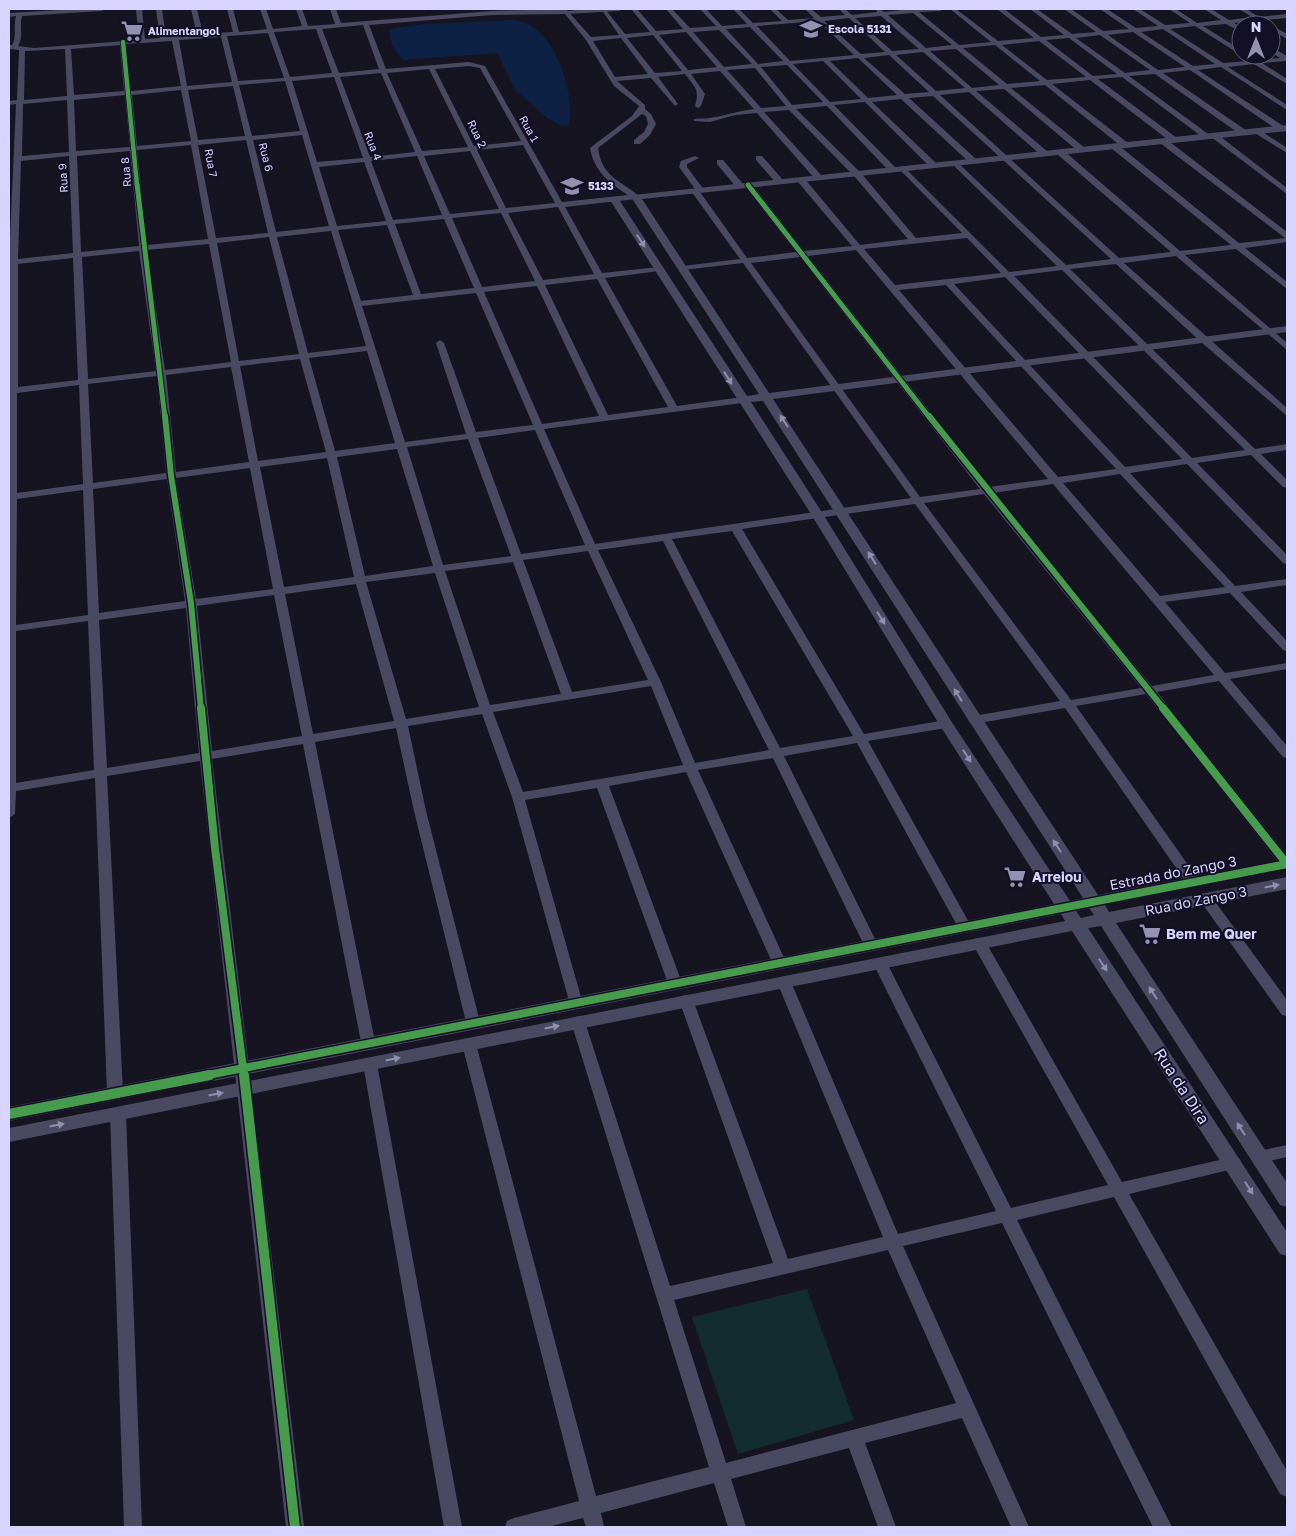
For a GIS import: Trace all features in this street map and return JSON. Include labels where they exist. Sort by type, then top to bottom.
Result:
[{"type":"street","points":[[9,15],[102,9]]},
{"type":"street","points":[[139,9],[142,41]]},
{"type":"street","points":[[159,9],[163,39]]},
{"type":"street","points":[[194,9],[200,36]]},
{"type":"street","points":[[230,9],[236,33]]},
{"type":"street","points":[[263,9],[288,80],[439,568],[486,710],[518,797],[576,1004]]},
{"type":"street","points":[[299,9],[306,27]]},
{"type":"street","points":[[333,9],[338,24]]},
{"type":"street","points":[[436,9],[440,16]]},
{"type":"street","points":[[19,15],[16,26],[20,34],[11,47],[22,50],[365,22],[371,18],[440,16],[472,11],[519,10],[547,12],[619,9]]},
{"type":"street","points":[[634,9],[701,90],[702,94],[698,106]]},
{"type":"street","points":[[669,9],[818,178]]},
{"type":"street","points":[[703,9],[756,66],[791,108],[856,174],[914,241]]},
{"type":"street","points":[[736,9],[790,62],[893,170]]},
{"type":"street","points":[[773,9],[787,22]]},
{"type":"street","points":[[808,9],[973,162]]},
{"type":"street","points":[[842,9],[1204,340],[1287,413]]},
{"type":"street","points":[[589,39],[851,17],[879,11],[940,9]]},
{"type":"street","points":[[953,9],[1124,145]]},
{"type":"street","points":[[1000,9],[1174,140]]},
{"type":"street","points":[[1033,9],[1287,192]]},
{"type":"street","points":[[1067,9],[1159,71],[1244,133]]},
{"type":"street","points":[[1103,9],[1284,128]]},
{"type":"street","points":[[1136,9],[1287,108]]},
{"type":"street","points":[[1172,9],[1231,47]]},
{"type":"street","points":[[1207,9],[1231,24]]},
{"type":"street","points":[[1276,9],[1287,16]]},
{"type":"street","points":[[565,10],[589,39],[614,79],[626,94],[643,106],[641,110],[594,148],[602,172],[636,197]]},
{"type":"street","points":[[603,10],[625,36],[674,104]]},
{"type":"street","points":[[913,10],[1082,150]]},
{"type":"street","points":[[879,11],[1045,154]]},
{"type":"street","points":[[365,22],[446,217],[591,547],[655,682],[691,768],[778,962]]},
{"type":"street","points":[[614,79],[1231,22]]},
{"type":"street","name":"Rua 4","points":[[318,26],[418,298]]},
{"type":"street","name":"Rua 6","points":[[223,34],[304,357],[331,454],[360,580],[401,724],[420,811],[473,1022]]},
{"type":"street","name":"Rua 7","points":[[176,38],[254,464],[310,739],[368,1042]]},
{"type":"street","name":"Rua 8","points":[[123,42],[130,93],[143,248],[161,373],[171,475],[191,603],[206,756],[295,1527]]},
{"type":"street","name":"Rua 9","points":[[68,47],[116,1093]]},
{"type":"street","points":[[9,814],[12,262],[22,50]]},
{"type":"street","points":[[824,59],[934,166]]},
{"type":"street","points":[[696,120],[758,111],[1231,64]]},
{"type":"street","name":"Rua 1","points":[[431,67],[478,65],[483,67],[523,143],[560,205],[674,409]]},
{"type":"street","points":[[1259,65],[1287,82]]},
{"type":"street","points":[[9,103],[431,67]]},
{"type":"street","name":"Rua 2","points":[[431,67],[540,283],[605,418]]},
{"type":"street","points":[[637,142],[647,133],[652,124],[649,115],[641,110]]},
{"type":"street","points":[[12,262],[503,212],[1284,128]]},
{"type":"street","points":[[1258,131],[1287,151]]},
{"type":"street","points":[[17,159],[304,133]]},
{"type":"street","points":[[9,140],[19,138]]},
{"type":"street","points":[[1163,141],[1287,238]]},
{"type":"street","points":[[314,164],[523,143]]},
{"type":"street","points":[[1114,146],[1287,286]]},
{"type":"street","points":[[1060,152],[1287,347]]},
{"type":"street","points":[[695,158],[684,163],[683,167],[745,261],[917,500],[1068,704],[1193,882]]},
{"type":"street","points":[[759,158],[780,182]]},
{"type":"street","points":[[720,162],[744,186],[801,254],[898,380],[1287,864]]},
{"type":"street","points":[[956,163],[1287,485]]},
{"type":"street","points":[[904,169],[1287,561]]},
{"type":"street","points":[[801,180],[1287,754]]},
{"type":"street","name":"Rua da Dira","points":[[636,197],[768,397],[974,720],[1287,1199]]},
{"type":"street","name":"Rua da Dira","points":[[615,200],[817,514],[946,724],[1287,1248]]},
{"type":"street","points":[[683,268],[969,235]]},
{"type":"street","points":[[893,288],[1238,246],[1287,238]]},
{"type":"street","points":[[357,304],[659,269]]},
{"type":"street","points":[[948,282],[1235,589],[1287,648]]},
{"type":"street","points":[[10,496],[1287,329]]},
{"type":"street","points":[[440,343],[470,435],[518,557],[568,697]]},
{"type":"street","points":[[11,391],[370,348]]},
{"type":"street","points":[[10,628],[666,537],[1287,447]]},
{"type":"street","points":[[735,526],[861,740],[964,926]]},
{"type":"street","points":[[666,537],[777,754],[871,945]]},
{"type":"street","points":[[1156,600],[1287,582]]},
{"type":"street","points":[[974,720],[1287,666]]},
{"type":"street","points":[[9,788],[655,682]]},
{"type":"street","points":[[518,797],[946,724]]},
{"type":"street","points":[[602,783],[675,982]]},
{"type":"street","name":"Estrada do Zango 3","points":[[9,1114],[368,1042],[576,1004],[675,982],[1287,864]]},
{"type":"street","name":"Rua do Zango 3","points":[[9,1134],[1287,883]]},
{"type":"street","points":[[1206,899],[1287,1011]]},
{"type":"street","points":[[979,943],[1287,1488]]},
{"type":"street","points":[[880,963],[1163,1527]]},
{"type":"street","points":[[784,982],[893,1242],[1020,1527]]},
{"type":"street","points":[[686,1000],[782,1268]]},
{"type":"street","points":[[578,1022],[738,1527]]},
{"type":"street","points":[[469,1044],[595,1527]]},
{"type":"street","points":[[370,1064],[453,1527]]},
{"type":"street","points":[[118,1114],[133,1527]]},
{"type":"street","points":[[1260,1157],[1287,1151]]},
{"type":"street","points":[[664,1295],[1233,1163]]},
{"type":"street","points":[[514,1527],[968,1408]]},
{"type":"street","points":[[854,1438],[887,1527]]},
{"type":"green space","points":[[807,1289],[854,1420],[738,1454],[692,1317]]},
{"type":"water","points":[[512,20],[524,22],[536,29],[554,52],[566,82],[569,97],[569,125],[561,126],[547,118],[515,90],[497,53],[403,60],[395,50],[390,38],[390,29],[422,24]]},
{"type":"cycle path","points":[[123,42],[143,248],[161,373],[171,475],[191,603],[215,848],[243,1067],[295,1527]]},
{"type":"cycle path","points":[[9,1114],[1287,864],[986,490],[748,185]]},
{"type":"place","name":"Escola 5131","points":[[811,29]]},
{"type":"place","name":"Alimentangol","points":[[132,31]]},
{"type":"place","name":"5133","points":[[572,186]]},
{"type":"place","name":"Arreiou","points":[[1015,877]]},
{"type":"place","name":"Bem me Quer","points":[[1150,934]]}]
